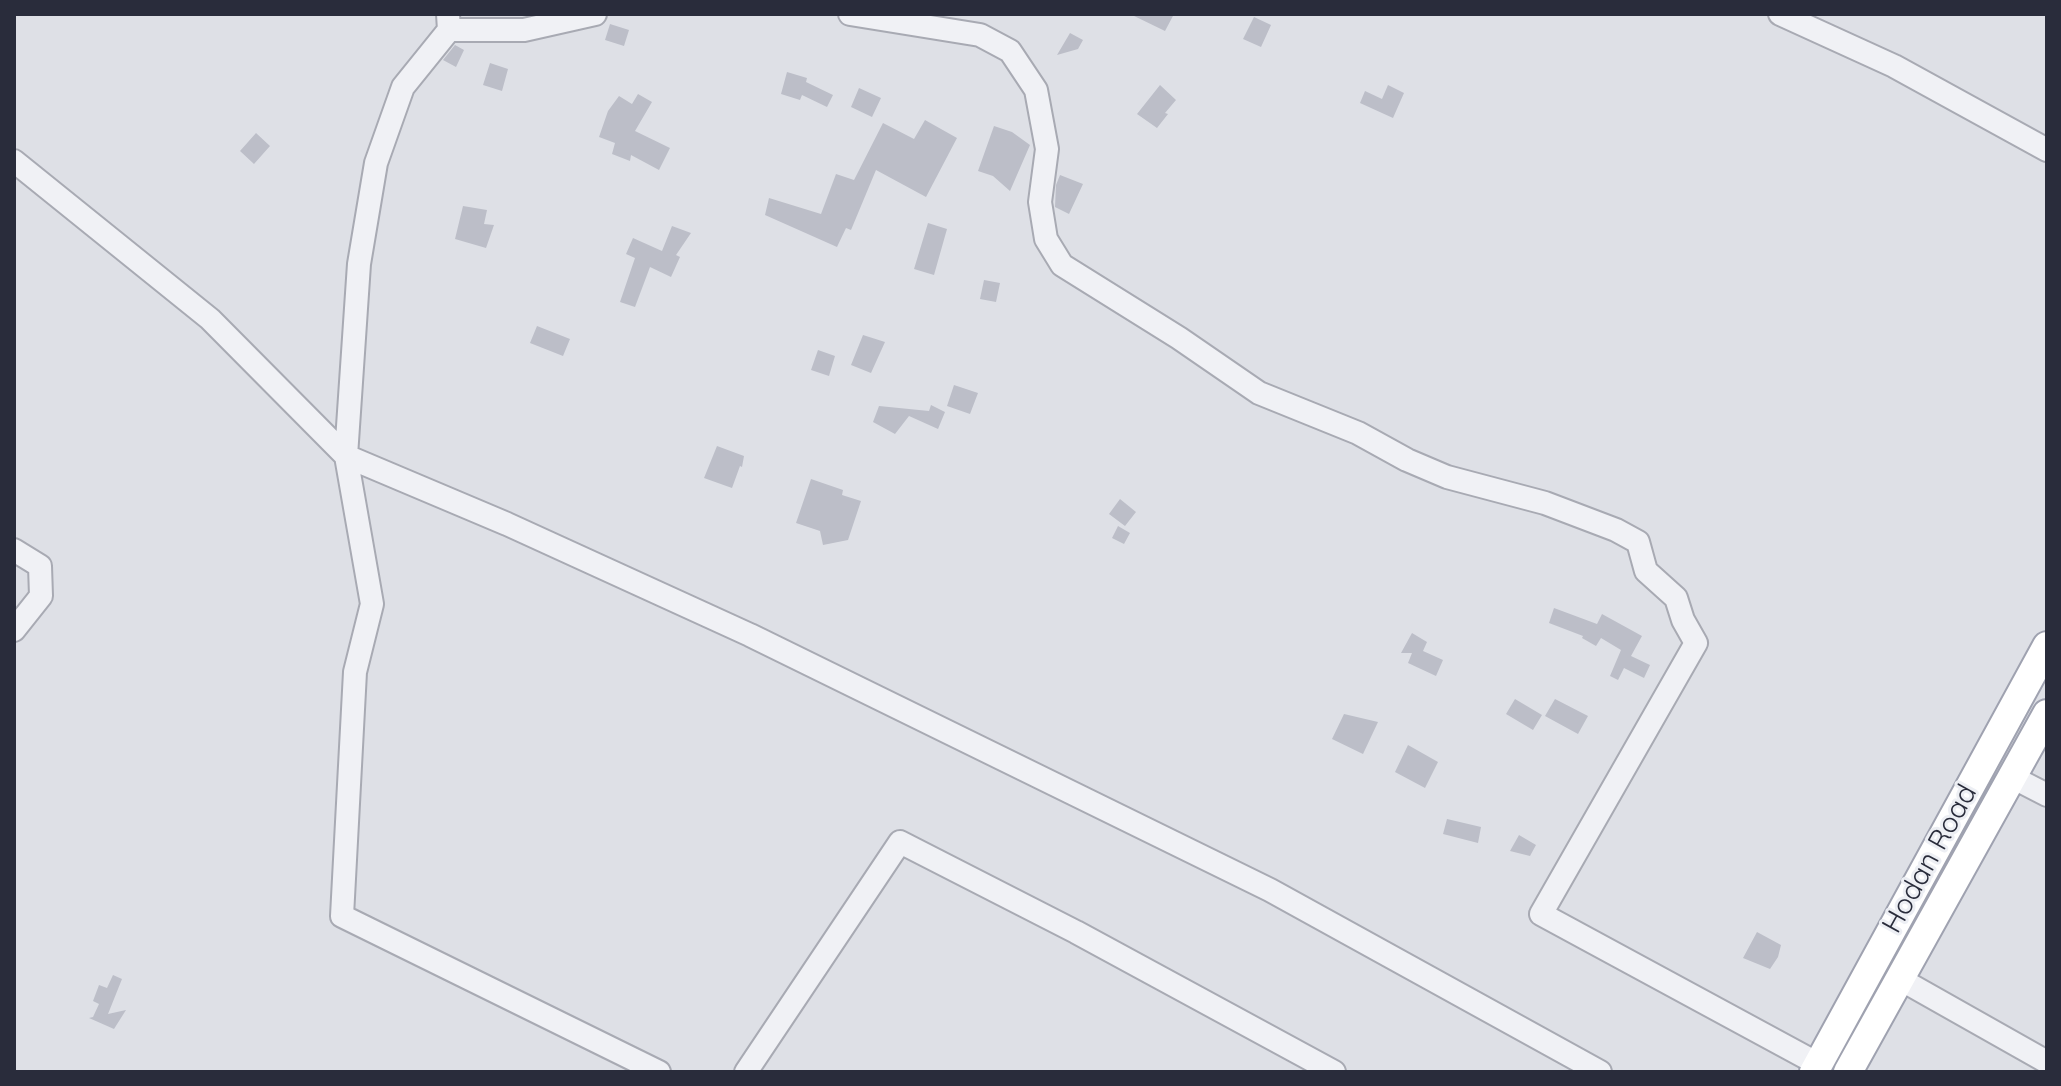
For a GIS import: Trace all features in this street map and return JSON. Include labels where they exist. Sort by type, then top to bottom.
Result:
[{"type":"main road","name":"Hodan Road","points":[[1816,1068],[2047,646]]},
{"type":"main road","name":"Hodan Road","points":[[1851,1071],[2047,714]]},
{"type":"street","points":[[595,14],[524,30],[449,22],[403,87],[376,163],[359,264],[346,456],[372,604],[355,672],[342,916],[659,1072]]},
{"type":"street","points":[[1780,14],[1894,66],[2047,150]]},
{"type":"street","points":[[866,15],[980,35],[1010,51],[1036,90],[1047,149],[1040,202],[1046,239],[1062,265],[1179,338],[1259,393],[1358,433],[1447,477],[1545,503],[1616,530],[1638,542],[1646,571],[1676,598],[1683,620],[1696,643],[1541,914],[1816,1068]]},
{"type":"street","points":[[14,161],[210,319],[346,456],[507,524],[750,635],[1242,876],[1600,1072]]},
{"type":"street","points":[[14,550],[40,566],[41,596],[14,630]]},
{"type":"street","points":[[2012,777],[2047,795]]},
{"type":"street","points":[[746,1072],[900,842],[1076,932],[1334,1072]]},
{"type":"street","points":[[1900,979],[2047,1062]]},
{"type":"building","points":[[1130,14],[1174,14],[1165,31]]},
{"type":"building","points":[[1254,17],[1271,25],[1261,47],[1243,39]]},
{"type":"building","points":[[610,24],[629,30],[624,46],[605,40]]},
{"type":"building","points":[[1070,33],[1083,40],[1078,49],[1057,55]]},
{"type":"building","points":[[455,45],[464,50],[456,67],[443,60]]},
{"type":"building","points":[[490,63],[508,69],[502,91],[483,85]]},
{"type":"building","points":[[787,72],[807,78],[806,82],[833,95],[827,107],[802,95],[800,100],[781,94]]},
{"type":"building","points":[[1160,85],[1176,100],[1157,128],[1137,114]]},
{"type":"building","points":[[1388,85],[1404,93],[1393,118],[1360,103],[1365,91],[1382,99]]},
{"type":"building","points":[[859,88],[881,98],[872,117],[851,107]]},
{"type":"building","points":[[638,94],[652,102],[635,131],[670,148],[659,170],[631,155],[630,161],[612,154],[615,143],[599,137],[608,111],[619,96],[632,104]]},
{"type":"building","points":[[925,120],[957,138],[926,197],[876,170],[851,230],[846,228],[837,247],[765,215],[769,198],[821,214],[836,174],[854,180],[883,123],[914,139]]},
{"type":"building","points":[[994,126],[1012,132],[1030,145],[1010,191],[993,176],[978,171]]},
{"type":"building","points":[[256,133],[270,146],[254,164],[240,151]]},
{"type":"building","points":[[1060,175],[1083,184],[1069,214],[1055,207],[1056,185]]},
{"type":"building","points":[[463,206],[487,210],[484,224],[494,225],[486,248],[455,239]]},
{"type":"building","points":[[928,223],[947,229],[934,275],[914,269]]},
{"type":"building","points":[[672,226],[691,233],[676,255],[680,257],[671,277],[650,267],[635,307],[620,302],[635,258],[626,254],[633,238],[662,251]]},
{"type":"building","points":[[984,280],[1000,283],[996,302],[980,299]]},
{"type":"building","points":[[537,326],[570,339],[563,356],[530,343]]},
{"type":"building","points":[[863,335],[885,342],[871,373],[851,365]]},
{"type":"building","points":[[818,350],[835,356],[829,376],[811,370]]},
{"type":"building","points":[[954,385],[978,393],[970,414],[947,406]]},
{"type":"building","points":[[931,405],[945,412],[938,429],[909,416],[895,434],[873,422],[879,406],[929,411]]},
{"type":"building","points":[[717,446],[744,456],[732,488],[704,478]]},
{"type":"building","points":[[811,479],[843,490],[842,495],[861,501],[848,540],[823,545],[820,531],[796,523]]},
{"type":"building","points":[[1120,499],[1136,512],[1125,526],[1109,514]]},
{"type":"building","points":[[1118,526],[1130,533],[1124,544],[1112,538]]},
{"type":"building","points":[[1554,608],[1597,624],[1602,614],[1642,636],[1631,656],[1650,665],[1644,678],[1624,668],[1618,680],[1610,676],[1621,650],[1601,638],[1596,646],[1583,636],[1549,623]]},
{"type":"building","points":[[1412,633],[1427,642],[1423,651],[1443,660],[1436,676],[1408,663],[1412,653],[1401,653]]},
{"type":"building","points":[[1515,699],[1542,715],[1533,730],[1506,714]]},
{"type":"building","points":[[1555,699],[1588,716],[1578,734],[1545,716]]},
{"type":"building","points":[[1344,714],[1378,722],[1363,754],[1332,739]]},
{"type":"building","points":[[1408,745],[1438,762],[1425,788],[1395,772]]},
{"type":"building","points":[[1447,819],[1481,827],[1478,843],[1443,834]]},
{"type":"building","points":[[1519,835],[1536,845],[1530,856],[1510,851]]},
{"type":"building","points":[[1757,932],[1781,945],[1770,969],[1743,958]]},
{"type":"building","points":[[113,975],[122,979],[108,1014],[126,1010],[114,1029],[89,1018],[93,1017],[99,1004],[93,1001],[99,985],[107,988]]}]
